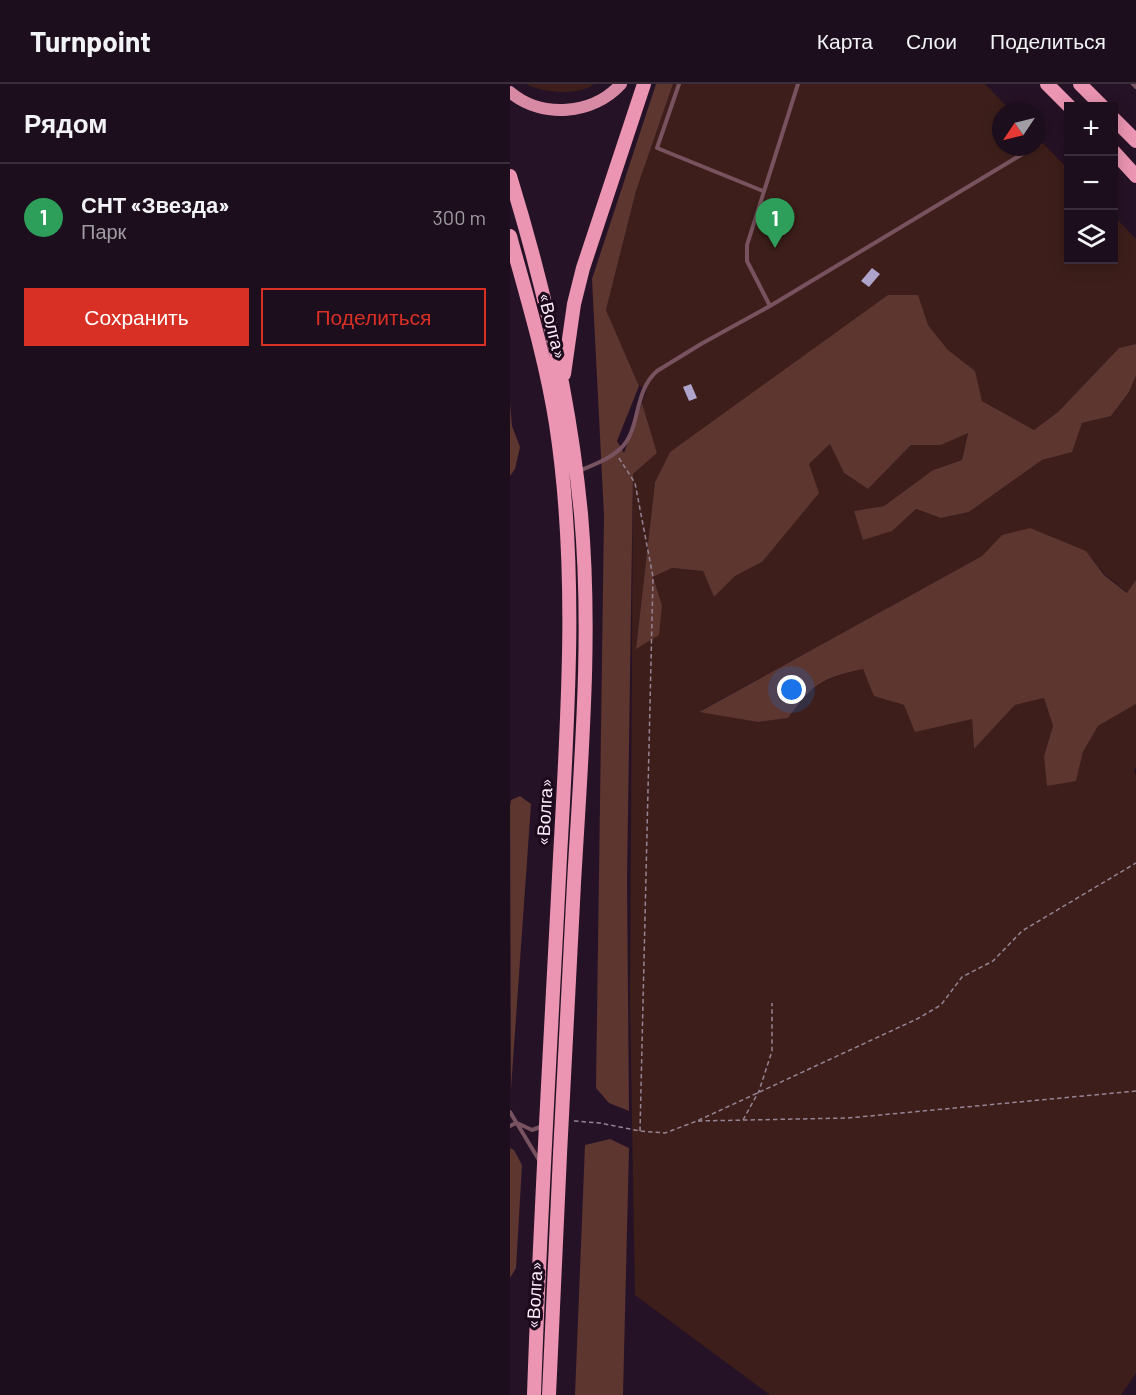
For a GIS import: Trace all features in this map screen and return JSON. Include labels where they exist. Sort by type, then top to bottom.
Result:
[{"type":"highway","points":[[563,385],[574,304],[583,268],[644,84]]},
{"type":"highway","points":[[1047,84],[1065,102]]},
{"type":"highway","points":[[1080,84],[1098,102]]},
{"type":"highway","points":[[1118,123],[1136,141]]},
{"type":"highway","points":[[1116,156],[1136,176]]},
{"type":"highway","name":"«Волга»","points":[[510,176],[543,289],[563,385],[581,513],[586,611],[585,703],[549,1395]]},
{"type":"highway","name":"«Волга»","points":[[510,236],[534,320],[556,423],[569,576],[568,706],[543,1167],[534,1395]]},
{"type":"main road","points":[[510,92],[519,100],[541,109],[563,112],[601,100],[621,84]]},
{"type":"lane","points":[[679,84],[657,148],[764,191]]},
{"type":"lane","points":[[770,306],[747,261],[747,245],[798,84]]},
{"type":"lane","points":[[1133,84],[1136,87]]},
{"type":"lane","points":[[576,473],[616,453],[623,447],[629,436],[644,388],[651,377],[700,344],[770,306],[1019,156]]},
{"type":"lane","points":[[510,1112],[543,1167]]},
{"type":"lane","points":[[516,1123],[532,1130],[546,1124]]},
{"type":"lane","points":[[510,1126],[516,1123]]},
{"type":"path","points":[[616,453],[635,483],[653,577],[640,1131]]},
{"type":"path","points":[[562,1121],[600,1123],[640,1131],[665,1133],[697,1121],[916,1019],[940,1005],[962,977],[993,961],[1022,931],[1136,863]]},
{"type":"path","points":[[743,1121],[759,1091],[772,1052],[772,1002]]},
{"type":"path","points":[[697,1121],[848,1118],[1136,1091]]},
{"type":"shaded area","points":[[526,84],[594,84],[579,90],[560,92]]},
{"type":"shaded area","points":[[656,84],[673,84],[636,191],[606,310],[639,386],[617,441],[624,453],[642,403],[657,453],[633,474],[627,880],[629,1111],[609,1103],[596,1088],[604,515],[592,279]]},
{"type":"shaded area","points":[[673,84],[985,84],[1002,102],[992,102],[992,156],[1046,156],[1046,146],[1064,165],[1064,264],[1118,264],[1118,220],[1136,239],[1136,344],[1119,348],[1058,412],[1034,430],[982,401],[974,371],[948,350],[928,325],[918,296],[670,452],[655,482],[636,648],[662,605],[653,577],[672,568],[703,571],[714,597],[735,576],[762,562],[809,464],[830,444],[844,473],[868,489],[911,445],[941,445],[968,432],[962,460],[933,470],[884,506],[854,511],[892,530],[916,509],[941,518],[969,512],[1042,460],[1071,452],[1082,423],[1111,416],[1129,392],[1136,376],[1136,580],[1128,593],[1104,574],[1086,551],[1002,535],[982,556],[700,711],[758,722],[788,718],[804,697],[819,684],[863,669],[875,696],[904,705],[972,719],[974,749],[1015,705],[1044,698],[1053,726],[1044,756],[1076,781],[1083,752],[1098,726],[1136,704],[1136,767],[1134,770],[1136,775],[1136,1373],[1121,1395],[770,1395],[635,1295],[630,1001],[633,474],[657,453],[642,403],[647,389],[639,386],[606,310],[636,191]]},
{"type":"shaded area","points":[[888,295],[918,295],[928,325],[948,350],[975,371],[982,401],[1034,430],[1058,412],[1119,348],[1136,344],[1136,376],[1129,392],[1111,416],[1082,423],[1072,452],[1042,460],[969,512],[941,518],[916,509],[892,531],[863,540],[854,511],[884,506],[933,470],[962,460],[968,433],[941,445],[911,445],[868,489],[844,473],[830,444],[809,464],[819,493],[762,562],[735,576],[714,597],[703,571],[672,568],[653,577],[662,605],[659,635],[636,649],[655,482],[670,452]]},
{"type":"shaded area","points":[[510,403],[512,426],[520,447],[515,469],[510,476]]},
{"type":"shaded area","points":[[1030,528],[1086,551],[1104,575],[1127,593],[1136,580],[1136,704],[1098,726],[1083,752],[1076,781],[1047,786],[1044,756],[1053,726],[1044,698],[1015,705],[974,749],[972,719],[915,732],[904,705],[874,696],[863,669],[827,679],[819,684],[804,697],[788,718],[758,722],[699,712],[982,556],[1002,535]]},
{"type":"shaded area","points":[[520,796],[531,804],[511,1089],[510,806],[511,800]]},
{"type":"shaded area","points":[[610,1139],[629,1148],[623,1395],[575,1395],[585,1145]]},
{"type":"shaded area","points":[[510,1148],[514,1150],[522,1165],[516,1268],[510,1278]]},
{"type":"building","points":[[872,268],[880,274],[869,287],[861,281]]},
{"type":"building","points":[[691,384],[697,398],[689,401],[683,387]]},
{"type":"place","name":"СНТ «Звезда»","points":[[775,248]]}]
